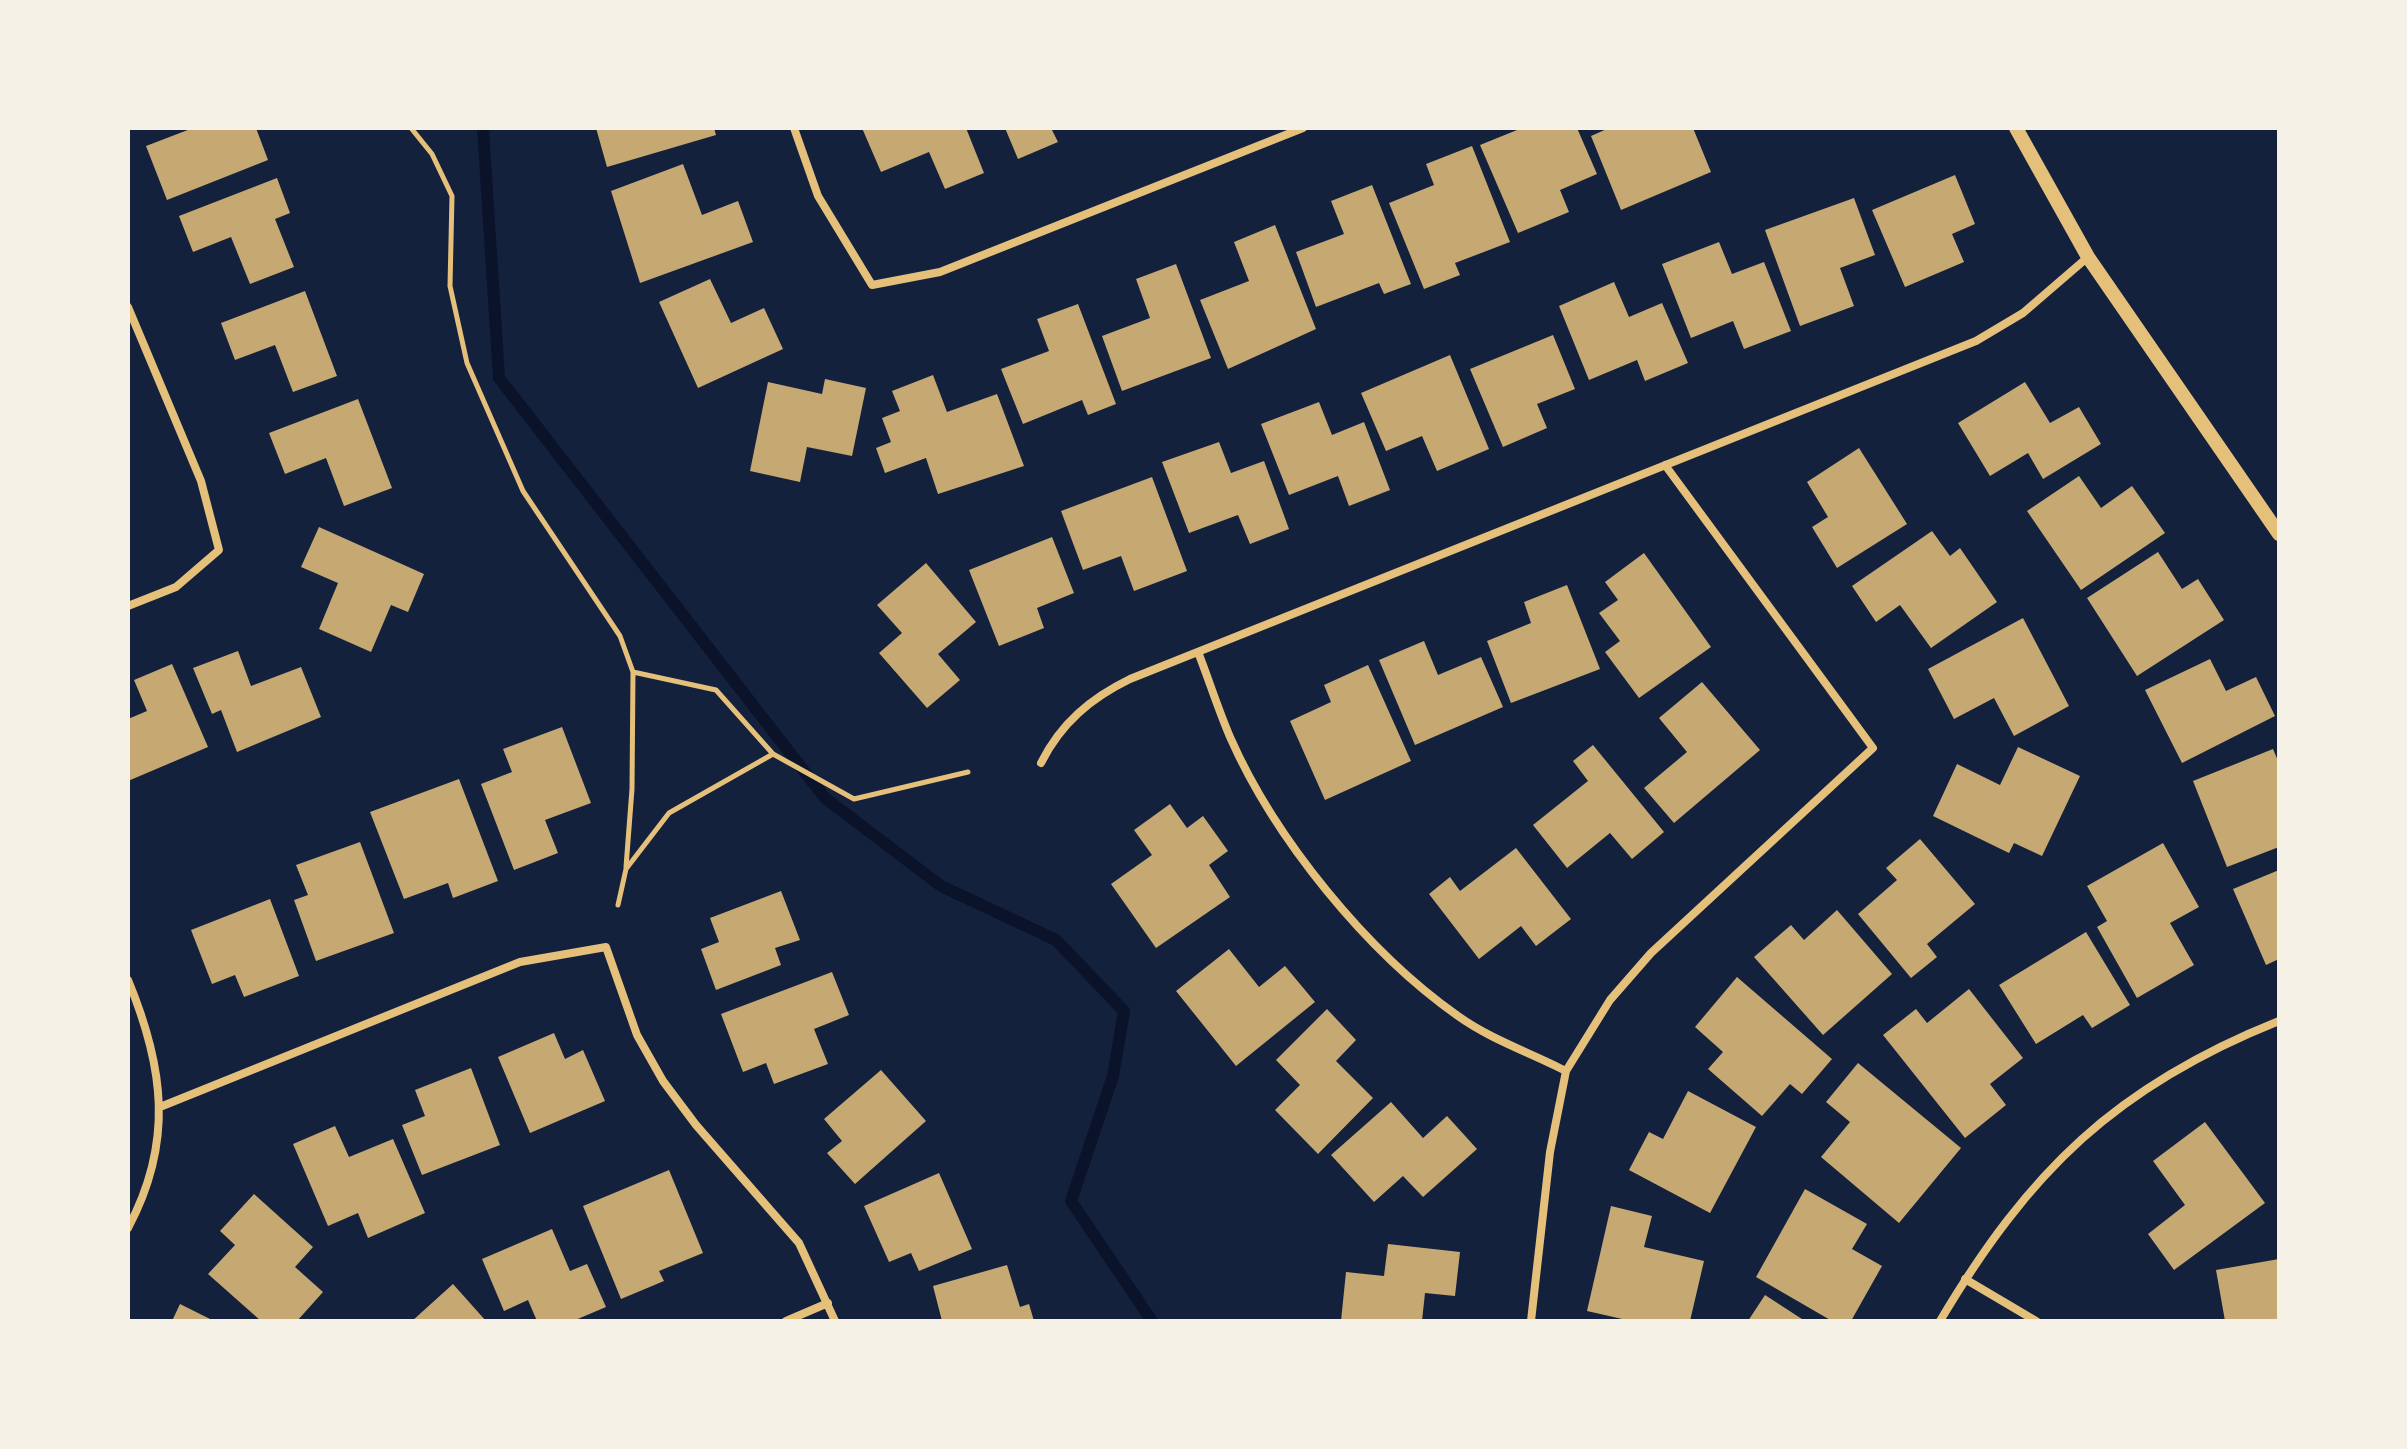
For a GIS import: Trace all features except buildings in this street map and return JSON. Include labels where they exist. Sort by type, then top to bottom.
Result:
[{"type":"street","points":[[794,128],[818,196],[872,285],[940,272],[1303,128]]},
{"type":"street","points":[[2016,128],[2088,257],[2279,534]]},
{"type":"street","points":[[1041,763],[1062,729],[1081,708],[1104,691],[1976,341],[2023,313],[2088,257]]},
{"type":"street","points":[[128,307],[201,481],[219,550],[176,587],[128,606]]},
{"type":"street","points":[[1531,1321],[1550,1152],[1566,1071],[1610,1000],[1651,953],[1873,748],[1665,465]]},
{"type":"street","points":[[1198,652],[1231,738],[1258,792],[1327,893],[1384,953],[1459,1017],[1566,1071]]},
{"type":"street","points":[[160,1107],[520,962],[606,947],[637,1035],[663,1081],[696,1125],[799,1243],[835,1321]]},
{"type":"street","points":[[128,980],[152,1043],[160,1107],[152,1168],[128,1228]]},
{"type":"street","points":[[1940,1321],[1965,1279],[2026,1194],[2092,1127],[2167,1073],[2222,1044],[2279,1021]]},
{"type":"street","points":[[1965,1279],[2036,1321]]},
{"type":"street","points":[[786,1321],[828,1303]]},
{"type":"path","points":[[411,128],[432,154],[452,196],[450,286],[467,363],[523,491],[620,636],[633,672],[632,789],[626,869],[618,905]]},
{"type":"path","points":[[633,672],[716,690],[773,754],[854,799],[968,772]]},
{"type":"path","points":[[626,869],[669,813],[773,754]]},
{"type":"waterway","points":[[483,128],[499,378],[825,798],[941,886],[1056,940],[1124,1011],[1113,1076],[1071,1201],[1152,1321]]}]
